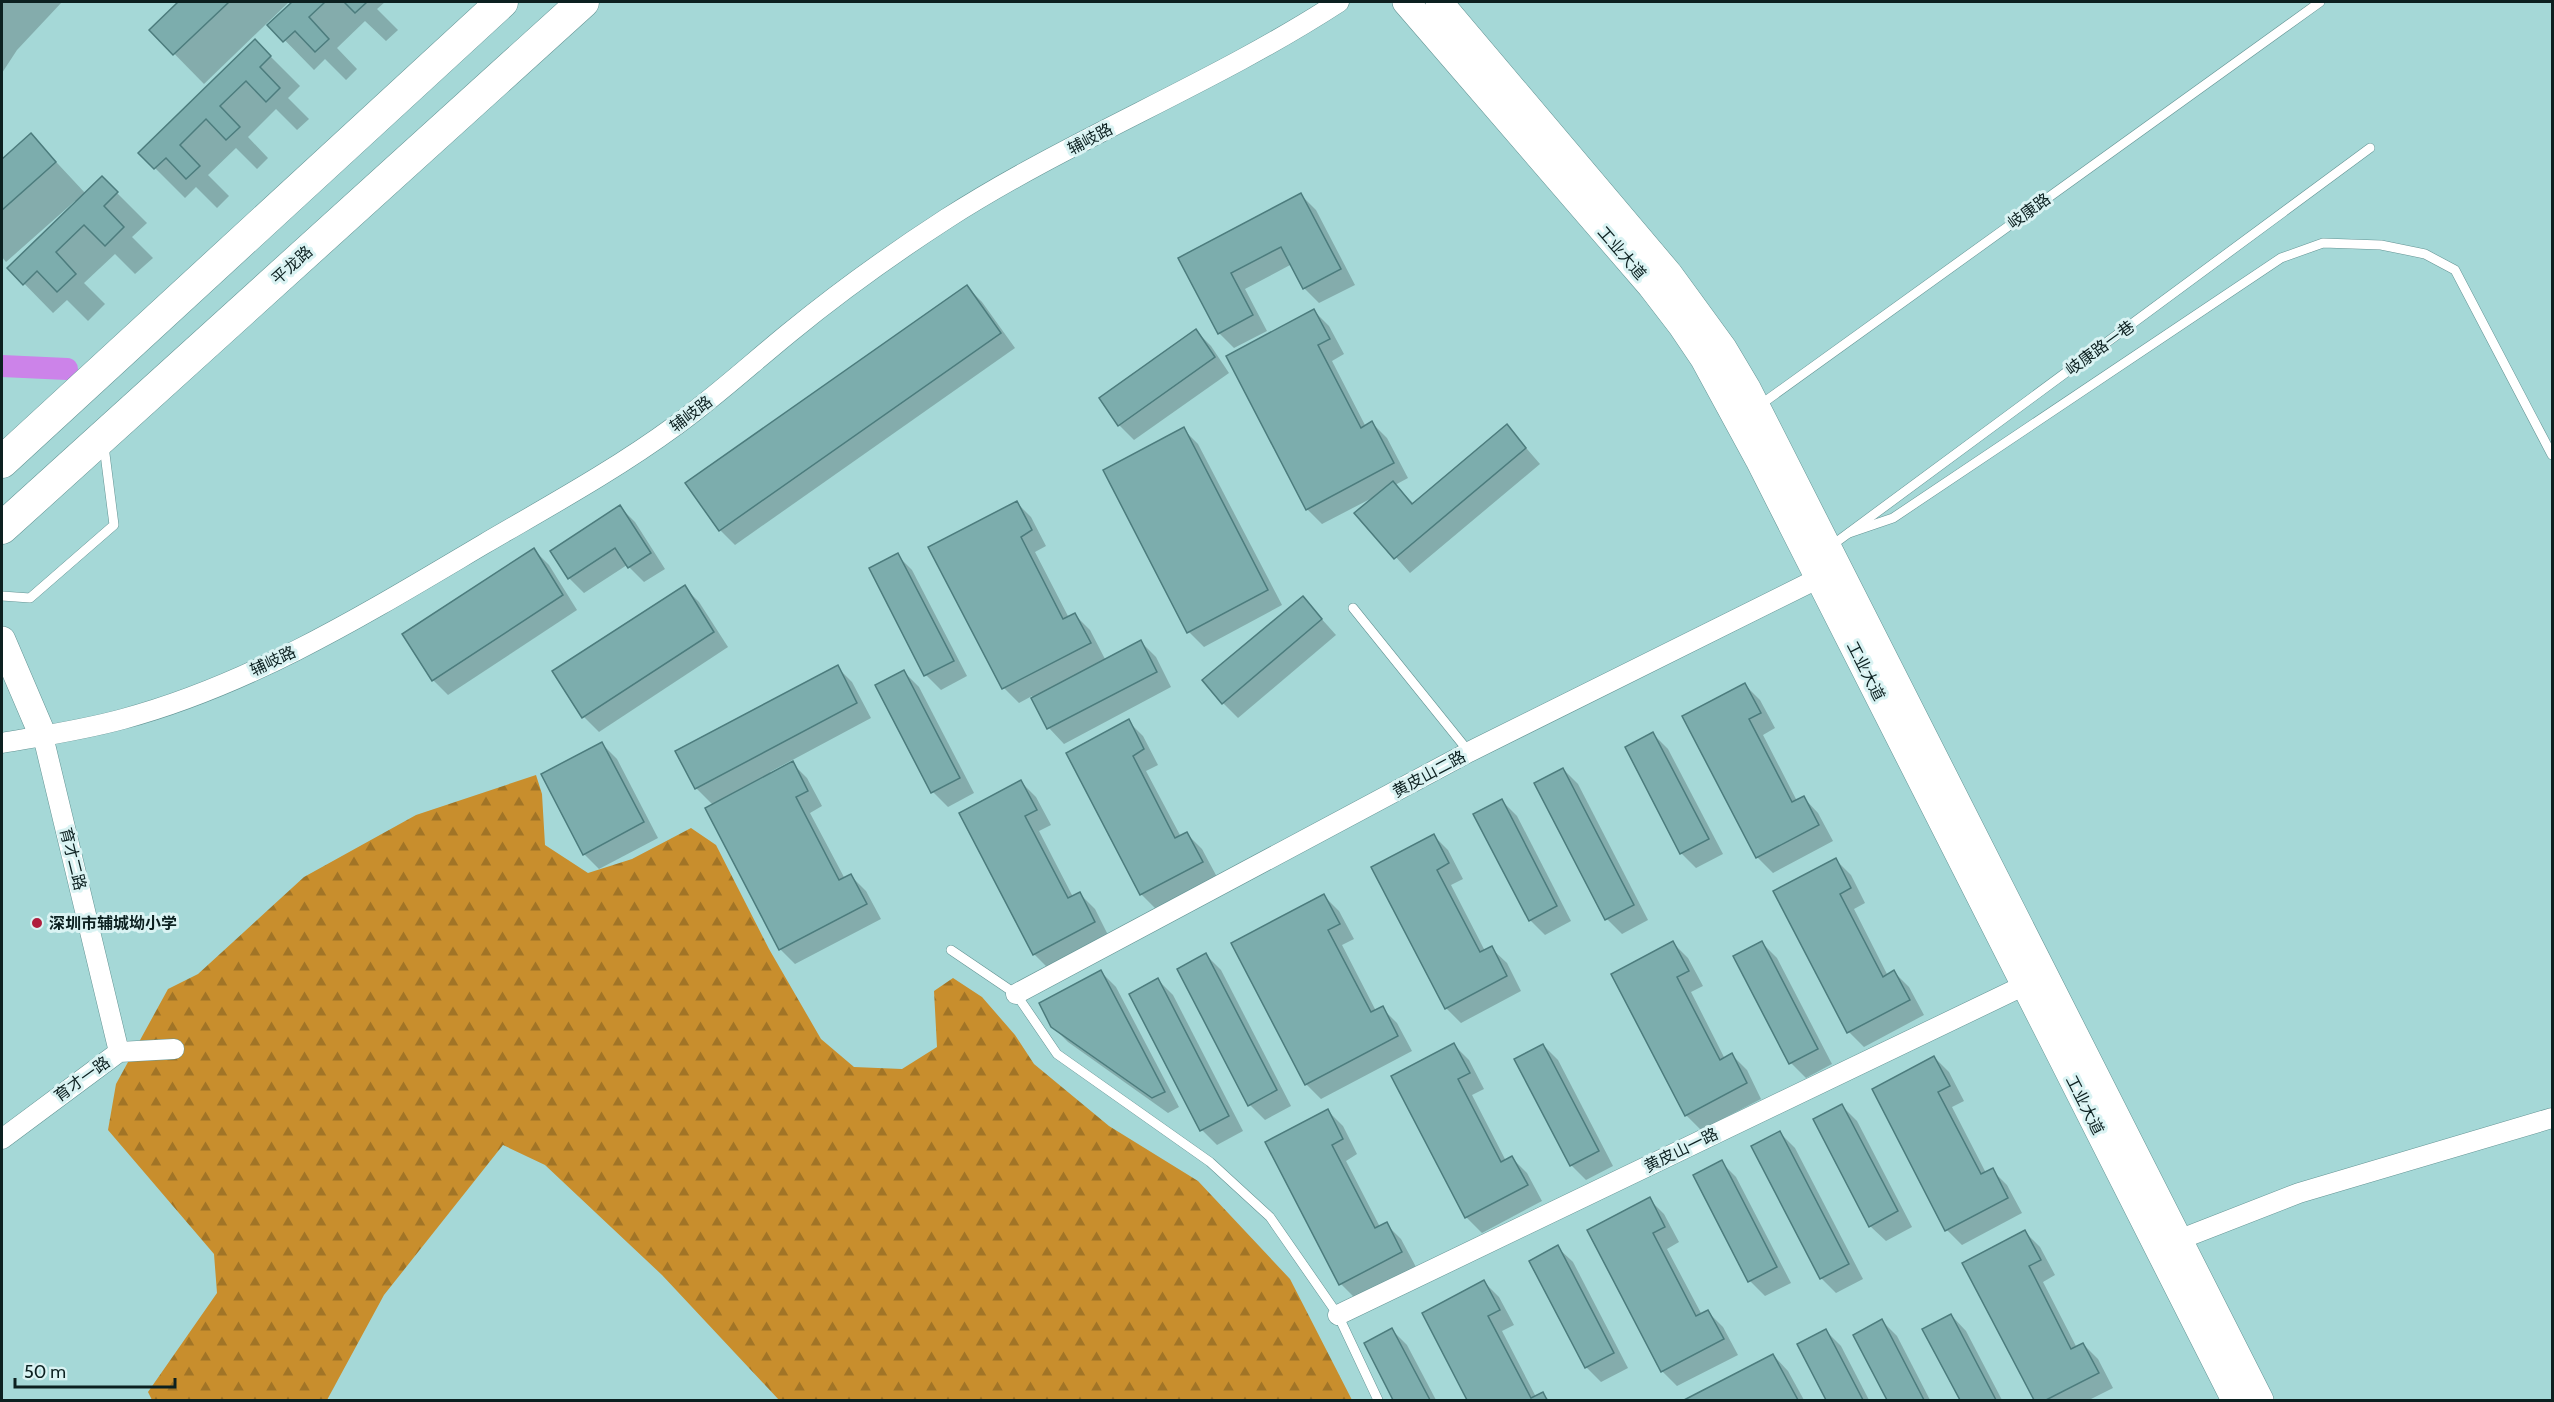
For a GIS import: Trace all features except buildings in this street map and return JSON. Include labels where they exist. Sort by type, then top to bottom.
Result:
[{"type":"main road","points":[[2,462],[502,2]]},
{"type":"main road","name":"平龙路","points":[[2,528],[583,2]]},
{"type":"main road","points":[[2,432],[34,418],[80,389]]},
{"type":"street","name":"辅岐路","points":[[2,743],[125,719],[179,701],[295,652],[355,620],[625,461],[718,394],[840,294],[947,219],[993,191],[1269,44],[1339,2]]},
{"type":"street","name":"工业大道","points":[[1406,2],[1651,286],[1704,359],[1747,412],[1839,540],[2168,1244],[2235,1401]]},
{"type":"street","name":"工业大道","points":[[1439,2],[1669,274],[1723,348],[1747,412],[1819,578],[2025,985],[2168,1244],[2260,1401]]},
{"type":"street","points":[[1819,578],[1839,540]]},
{"type":"street","name":"黄皮山二路","points":[[1016,994],[1469,752],[1819,578]]},
{"type":"street","points":[[2,640],[43,736]]},
{"type":"street","name":"育才二路","points":[[43,736],[119,1052]]},
{"type":"street","name":"黄皮山一路","points":[[1338,1315],[2025,985]]},
{"type":"street","name":"育才一路","points":[[2,1139],[119,1052],[174,1049]]},
{"type":"street","points":[[2168,1244],[2299,1194],[2553,1118]]},
{"type":"lane","name":"岐康路","points":[[1747,412],[2320,2]]},
{"type":"lane","name":"岐康路一巷","points":[[1839,540],[2370,148]]},
{"type":"lane","points":[[1839,540],[1893,518],[2281,258],[2323,243],[2381,245],[2425,254],[2455,270],[2553,455]]},
{"type":"lane","points":[[2,596],[30,598],[114,525],[103,436]]},
{"type":"lane","points":[[1353,608],[1469,752]]},
{"type":"lane","points":[[951,950],[1016,994],[1058,1054],[1210,1162],[1270,1217],[1338,1315],[1378,1401]]},
{"type":"green space","points":[[536,775],[542,794],[545,845],[588,873],[632,859],[691,828],[716,845],[769,949],[821,1039],[854,1067],[902,1069],[937,1047],[934,991],[953,978],[982,997],[1015,1035],[1034,1064],[1109,1126],[1198,1181],[1290,1279],[1352,1400],[779,1400],[662,1275],[545,1165],[503,1145],[384,1295],[327,1400],[152,1400],[148,1392],[217,1293],[214,1254],[108,1130],[116,1084],[168,989],[198,974],[304,877],[416,815]]},
{"type":"waterway","points":[[2,366],[67,369]]},
{"type":"place","name":"深圳市辅城坳小学","points":[[37,923]]}]
